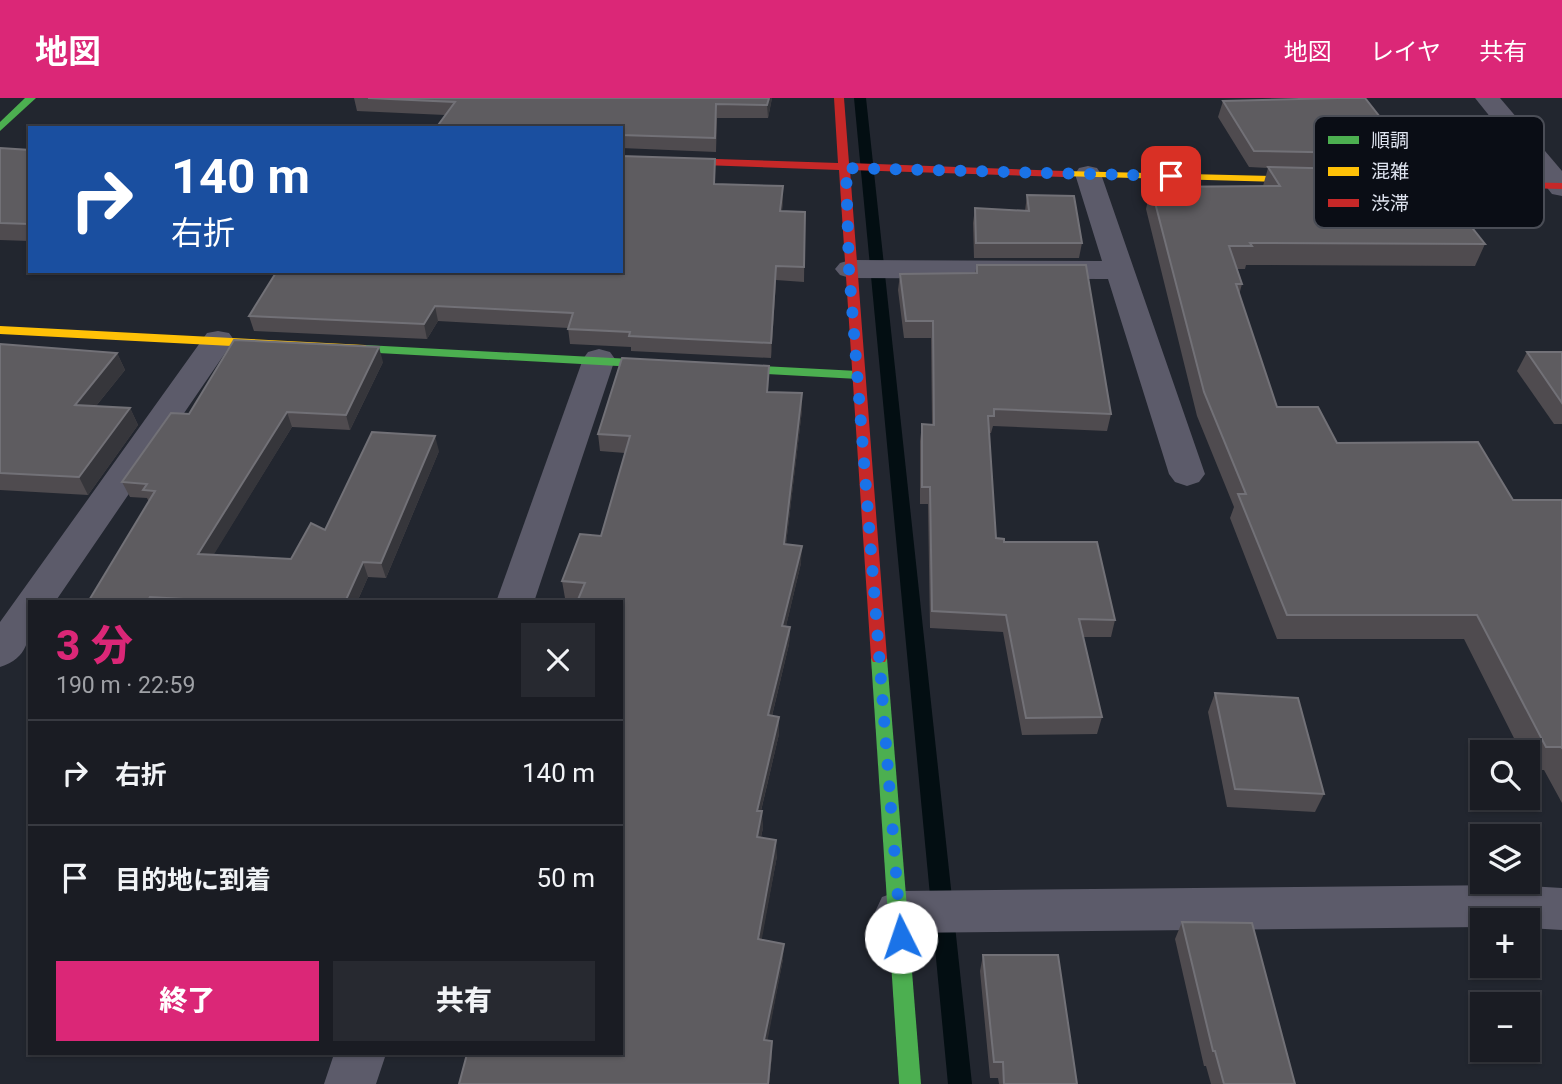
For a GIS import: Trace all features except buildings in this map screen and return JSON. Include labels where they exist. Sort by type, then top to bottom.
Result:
[{"type":"street","points":[[0,128],[31,98]]},
{"type":"street","points":[[839,98],[846,168],[849,269],[900,912],[910,1084]]},
{"type":"street","points":[[1487,98],[1502,116]]},
{"type":"street","points":[[0,134],[20,134]]},
{"type":"street","points":[[623,159],[846,168],[1314,179]]},
{"type":"street","points":[[1544,167],[1561,187]]},
{"type":"street","points":[[1088,174],[1187,474]]},
{"type":"street","points":[[849,269],[1120,270]]},
{"type":"street","points":[[0,330],[599,359],[858,375]]},
{"type":"street","points":[[36,600],[218,341]]},
{"type":"street","points":[[516,600],[599,359]]},
{"type":"street","points":[[0,652],[28,613]]},
{"type":"street","points":[[900,912],[1510,906],[1562,909]]},
{"type":"street","points":[[350,1084],[360,1055]]},
{"type":"waterway","points":[[860,98],[960,1084]]},
{"type":"traffic: fast","points":[[0,128],[31,98]]},
{"type":"traffic: fast","points":[[365,349],[858,375]]},
{"type":"traffic: fast","points":[[879,658],[910,1084]]},
{"type":"traffic: slow","points":[[1064,174],[1314,180]]},
{"type":"traffic: slow","points":[[0,330],[365,349]]},
{"type":"traffic: jam","points":[[839,98],[879,658]]},
{"type":"traffic: jam","points":[[623,159],[1064,174]]},
{"type":"traffic: jam","points":[[1544,186],[1562,186]]},
{"type":"route","points":[[901,937],[849,269],[846,168],[1171,176]]}]
